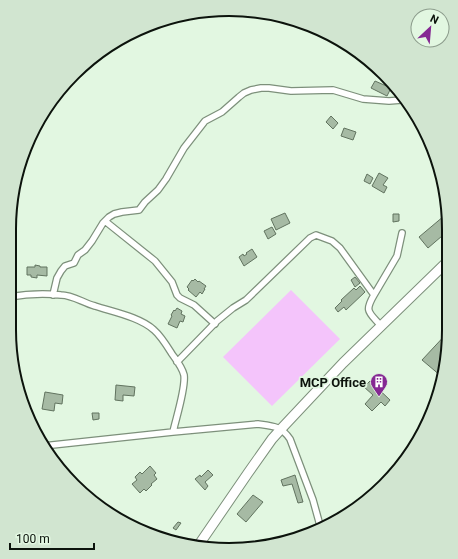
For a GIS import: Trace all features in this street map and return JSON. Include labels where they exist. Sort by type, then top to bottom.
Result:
[{"type":"main road","points":[[201,541],[272,439],[320,387],[442,266]]},
{"type":"street","points":[[53,295],[57,278],[61,271],[66,266],[74,262],[78,255],[85,250],[108,217],[114,214],[139,210],[161,185],[184,148],[205,121],[222,112],[239,97],[251,90],[269,88],[291,91],[334,90],[363,99],[399,100]]},
{"type":"street","points":[[106,220],[122,235],[155,261],[172,282],[177,295],[180,298],[194,305],[215,324]]},
{"type":"street","points":[[381,326],[370,314],[368,309],[369,304],[398,256],[402,233]]},
{"type":"street","points":[[178,362],[215,324],[233,308],[246,300],[310,238],[316,235],[332,241],[340,248],[374,295]]},
{"type":"street","points":[[16,295],[61,294],[72,296],[94,306],[129,317],[149,326],[157,333],[171,351],[183,374],[184,381],[182,397],[173,432]]},
{"type":"street","points":[[50,445],[258,424],[270,425],[281,429],[290,439],[313,500],[319,523]]},
{"type":"shaded area","points":[[291,290],[340,339],[272,406],[223,357]]},
{"type":"building","points":[[375,81],[387,86],[390,90],[387,96],[371,88]]},
{"type":"building","points":[[331,116],[338,123],[333,129],[326,122]]},
{"type":"building","points":[[344,128],[356,132],[353,140],[341,136]]},
{"type":"building","points":[[379,173],[388,178],[383,185],[387,187],[384,193],[372,186]]},
{"type":"building","points":[[367,174],[373,178],[370,184],[364,181]]},
{"type":"building","points":[[285,213],[290,223],[276,230],[271,219]]},
{"type":"building","points":[[393,214],[399,214],[399,221],[393,222]]},
{"type":"building","points":[[442,218],[442,236],[428,248],[419,237]]},
{"type":"building","points":[[272,227],[276,234],[268,239],[264,231]]},
{"type":"building","points":[[252,249],[257,257],[244,266],[239,257],[243,254],[244,256]]},
{"type":"building","points":[[35,265],[47,267],[47,276],[37,275],[37,278],[27,275],[27,267],[35,267]]},
{"type":"building","points":[[355,277],[360,283],[355,287],[351,280]]},
{"type":"building","points":[[195,279],[206,286],[202,294],[200,292],[196,297],[188,290],[189,289],[187,287],[192,280],[193,281]]},
{"type":"building","points":[[360,286],[365,292],[346,310],[344,307],[338,312],[335,308],[342,301],[341,300],[354,288],[356,290]]},
{"type":"building","points":[[177,308],[182,311],[181,314],[185,316],[183,322],[180,321],[177,328],[168,324],[172,316],[171,315]]},
{"type":"building","points":[[442,339],[438,373],[422,360]]},
{"type":"building","name":"MCP Office","points":[[370,381],[390,400],[385,406],[381,402],[372,411],[365,404],[373,395],[364,387]]},
{"type":"building","points":[[116,385],[135,387],[134,396],[123,395],[123,401],[115,400]]},
{"type":"building","points":[[45,392],[63,395],[62,404],[55,403],[54,411],[42,409]]},
{"type":"building","points":[[92,413],[99,413],[99,419],[93,420]]},
{"type":"building","points":[[150,466],[156,473],[154,475],[157,479],[146,491],[144,489],[140,493],[132,484],[137,480],[135,477],[140,472],[142,474]]},
{"type":"building","points":[[208,470],[213,475],[205,482],[208,486],[205,490],[195,479],[200,475],[201,477]]},
{"type":"building","points":[[295,475],[303,502],[298,503],[292,484],[283,486],[281,480]]},
{"type":"building","points":[[253,495],[263,502],[246,522],[237,514]]},
{"type":"building","points":[[178,522],[181,523],[176,530],[173,528]]},
{"type":"place","name":"MCP Office","points":[[379,397]]}]
